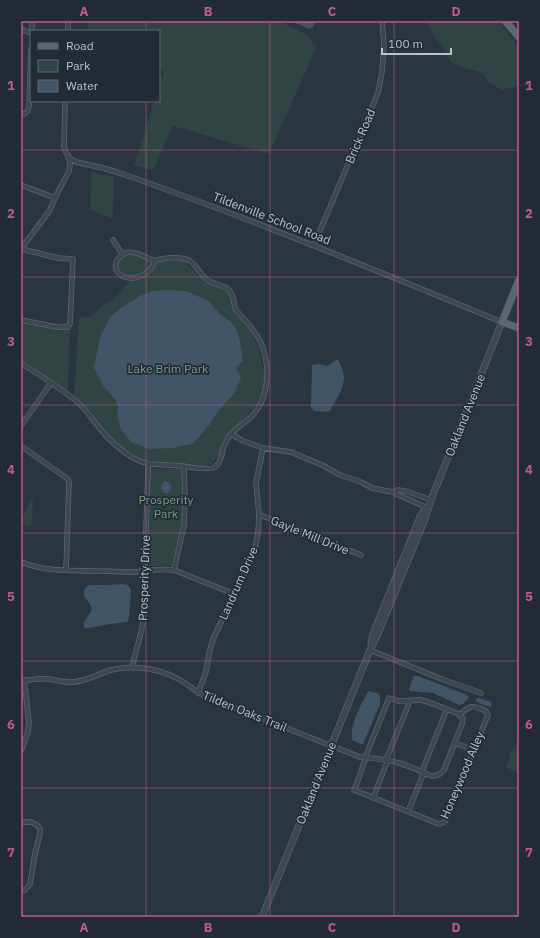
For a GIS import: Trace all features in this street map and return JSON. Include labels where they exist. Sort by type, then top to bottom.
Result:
[{"type":"main road","points":[[505,21],[519,38]]},
{"type":"main road","points":[[502,322],[519,280]]},
{"type":"main road","name":"Tildenville School Road","points":[[502,322],[519,328]]},
{"type":"street","name":"Brick Road","points":[[314,245],[378,93],[382,72],[384,44],[382,21]]},
{"type":"street","points":[[21,114],[28,111],[30,77]]},
{"type":"street","points":[[21,320],[56,327],[68,327],[70,324],[73,259],[58,258],[21,249],[50,210],[54,198],[69,171],[70,158],[64,147],[65,102]]},
{"type":"street","name":"Tildenville School Road","points":[[70,158],[76,162],[117,172],[151,184],[314,245],[502,322]]},
{"type":"street","points":[[21,185],[54,198]]},
{"type":"street","points":[[113,240],[122,254]]},
{"type":"street","points":[[21,363],[74,399],[84,408],[97,426],[116,445],[132,457],[149,464],[206,469],[214,468],[219,463],[224,446],[231,434],[251,417],[263,399],[267,373],[264,352],[261,342],[235,307],[234,299],[230,291],[222,285],[205,279],[190,261],[179,258],[154,260],[135,252],[128,252],[122,254],[116,260],[115,265],[118,272],[126,278],[134,278],[142,276],[153,265],[154,260]]},
{"type":"street","name":"Oakland Avenue","points":[[262,917],[331,745],[422,526],[502,322]]},
{"type":"street","points":[[21,426],[51,383]]},
{"type":"street","points":[[231,434],[243,441],[262,448],[291,452],[322,465],[340,475],[361,482],[372,488],[393,492],[428,508]]},
{"type":"street","points":[[21,446],[68,479],[66,570]]},
{"type":"street","name":"Landrum Drive","points":[[198,693],[206,672],[213,639],[250,562],[255,548],[259,515],[256,483],[262,448]]},
{"type":"street","name":"Prosperity Drive","points":[[132,668],[143,622],[149,464]]},
{"type":"street","points":[[174,570],[184,524],[184,466]]},
{"type":"street","points":[[393,492],[397,490],[431,500]]},
{"type":"street","name":"Gayle Mill Drive","points":[[259,515],[362,555]]},
{"type":"street","points":[[21,562],[27,565],[42,568],[66,570],[134,572],[144,570],[174,570],[234,594]]},
{"type":"street","points":[[370,650],[444,680],[481,693]]},
{"type":"street","name":"Tilden Oaks Trail","points":[[23,681],[46,679],[71,682],[86,680],[113,670],[132,668],[154,670],[185,683],[202,696],[360,757],[387,760],[406,765],[423,772]]},
{"type":"street","points":[[21,751],[30,722],[23,681]]},
{"type":"street","points":[[366,757],[389,698],[398,701],[421,700],[459,714],[463,718],[444,770],[437,776],[432,776],[423,772]]},
{"type":"street","points":[[373,798],[410,701]]},
{"type":"street","name":"Honeywood Alley","points":[[366,757],[354,790],[439,824],[445,822],[488,715],[486,711],[473,706],[459,714]]},
{"type":"street","points":[[408,812],[447,709]]},
{"type":"street","points":[[455,743],[474,750]]},
{"type":"street","points":[[21,822],[31,822],[37,825],[40,829],[40,834],[30,884],[25,890],[21,891]]},
{"type":"green space","points":[[88,21],[280,21],[307,35],[317,46],[269,154],[173,126],[153,170],[134,166],[154,102],[160,102],[160,83],[164,71],[160,69],[160,30],[88,30]]},
{"type":"green space","points":[[425,21],[498,21],[515,42],[519,51],[519,85],[502,90],[489,82],[483,73],[467,69],[451,62]]},
{"type":"green space","points":[[91,172],[114,177],[113,219],[90,210]]},
{"type":"green space","points":[[125,255],[132,255],[150,260],[151,264],[142,274],[129,276],[124,274],[118,268],[120,259]]},
{"type":"green space","name":"Lake Brim Park","points":[[171,259],[185,262],[203,281],[225,289],[232,298],[234,308],[259,348],[265,377],[262,398],[222,444],[219,455],[212,464],[205,466],[153,462],[125,450],[111,437],[84,403],[74,396],[79,318],[92,316],[100,308],[112,300],[130,281],[149,275],[155,268],[158,261]]},
{"type":"green space","points":[[21,322],[52,330],[70,329],[68,392],[21,359]]},
{"type":"green space","name":"Prosperity Park","points":[[150,469],[181,470],[183,505],[181,528],[172,566],[150,566],[147,564]]},
{"type":"green space","points":[[33,498],[32,523],[29,527],[22,524],[21,520],[31,499]]},
{"type":"green space","points":[[519,740],[519,773],[505,767],[511,752]]},
{"type":"water","points":[[291,21],[316,21],[313,27],[309,29]]},
{"type":"water","name":"Lake Brim Park","points":[[152,291],[186,291],[209,301],[220,314],[231,322],[237,330],[243,361],[236,367],[241,378],[234,394],[218,411],[210,424],[193,444],[172,448],[149,449],[131,442],[121,429],[117,415],[118,406],[115,399],[104,387],[94,368],[100,337],[110,317],[122,307],[140,296]]},
{"type":"water","points":[[338,359],[343,370],[344,377],[344,382],[339,395],[329,412],[314,411],[311,407],[312,365],[319,364],[327,366]]},
{"type":"water","points":[[163,481],[169,482],[169,485],[171,485],[171,490],[169,490],[169,493],[163,493],[163,490],[161,490]]},
{"type":"water","points":[[89,585],[128,585],[131,590],[129,618],[127,622],[84,628],[84,622],[92,610],[90,604],[84,596],[86,587]]},
{"type":"water","points":[[414,676],[418,676],[469,697],[465,702],[459,705],[433,693],[410,691],[409,689]]},
{"type":"water","points":[[369,691],[377,693],[380,696],[380,704],[364,742],[361,744],[352,740],[352,734],[354,722]]},
{"type":"water","points":[[479,698],[491,702],[492,705],[490,707],[479,703],[476,699]]}]
